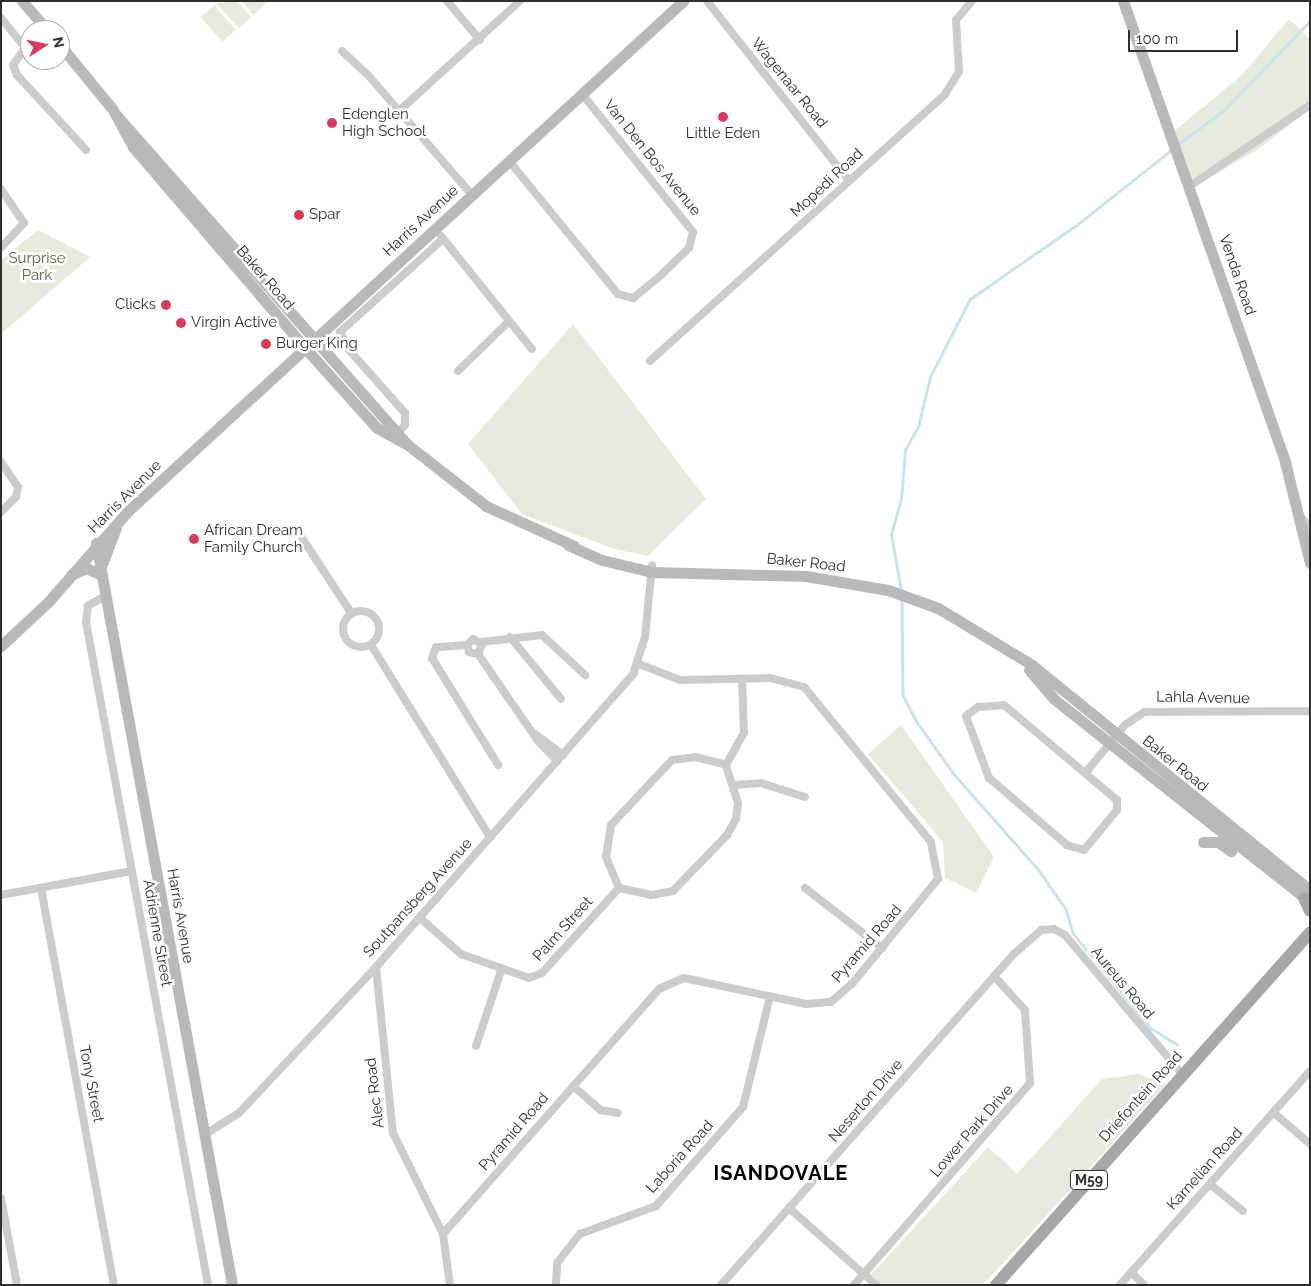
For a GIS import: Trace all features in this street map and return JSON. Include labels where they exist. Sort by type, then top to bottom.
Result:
[{"type":"main road","points":[[22,1],[38,20]]},
{"type":"main road","name":"Harris Avenue","points":[[232,1285],[96,543],[120,518],[683,1]]},
{"type":"main road","name":"Venda Road","points":[[1123,1],[1190,186],[1302,518],[1310,563]]},
{"type":"main road","name":"Baker Road","points":[[70,58],[377,428],[408,445],[479,501],[568,546],[602,560],[652,568],[718,573],[806,576],[888,590],[913,598],[958,618],[1022,660],[1263,868],[1308,897]]},
{"type":"main road","name":"Baker Road","points":[[310,345],[398,432],[408,445]]},
{"type":"main road","points":[[68,578],[86,568],[102,574],[104,552],[120,518]]},
{"type":"main road","points":[[1,646],[68,578],[96,543]]},
{"type":"main road","name":"Baker Road","points":[[1113,740],[1308,897]]},
{"type":"main road","points":[[1203,842],[1218,842],[1246,862],[1263,868]]},
{"type":"main road","points":[[1308,897],[1310,911]]},
{"type":"main road","name":"Driefontein Road","points":[[996,1285],[1309,930]]},
{"type":"street","points":[[447,1],[480,40]]},
{"type":"street","points":[[400,111],[480,40],[520,1]]},
{"type":"street","name":"Wagenaar Road","points":[[707,1],[849,181]]},
{"type":"street","name":"Mopedi Road","points":[[650,361],[849,181],[956,81],[960,58],[955,24],[961,10],[972,1]]},
{"type":"street","points":[[1,18],[26,48],[13,65],[17,75],[86,150]]},
{"type":"street","points":[[342,51],[400,111],[472,195]]},
{"type":"street","name":"Van Den Bos Avenue","points":[[509,161],[618,294],[633,298],[661,275],[689,248],[693,232],[582,94]]},
{"type":"street","points":[[1190,186],[1310,105]]},
{"type":"street","points":[[1,189],[23,216],[20,232],[1,248]]},
{"type":"street","points":[[435,229],[532,349]]},
{"type":"street","points":[[398,432],[405,425],[405,413],[349,350],[340,332],[443,239]]},
{"type":"street","points":[[458,371],[509,321]]},
{"type":"street","points":[[1,462],[18,487],[16,497],[1,512]]},
{"type":"street","points":[[1302,518],[1310,528]]},
{"type":"street","points":[[302,538],[352,614]]},
{"type":"street","points":[[639,664],[652,568]]},
{"type":"street","name":"Adrienne Street","points":[[105,596],[88,606],[86,622],[208,1285]]},
{"type":"street","points":[[363,612],[376,620],[378,636],[371,645],[359,647],[348,641],[344,624],[352,614],[363,612]]},
{"type":"street","points":[[510,637],[561,699]]},
{"type":"street","points":[[498,765],[432,658],[436,647],[467,644],[473,639],[481,642],[510,637],[547,637],[585,675]]},
{"type":"street","points":[[478,654],[483,648],[481,642]]},
{"type":"street","points":[[467,644],[469,652],[478,654],[535,734],[560,758]]},
{"type":"street","points":[[371,645],[490,837]]},
{"type":"street","name":"Soutpansberg Avenue","points":[[204,1136],[240,1113],[376,967],[560,758],[639,664]]},
{"type":"street","name":"Pyramid Road","points":[[443,1234],[573,1086],[670,981],[684,978],[817,1006],[831,1002],[882,948],[935,885],[938,869],[934,846],[809,692],[785,679],[680,680],[639,664]]},
{"type":"street","points":[[726,765],[744,733],[742,679]]},
{"type":"street","points":[[1004,706],[1086,772],[1115,797],[1119,806],[1087,848],[1078,851],[992,783],[966,716],[978,707],[1004,706]]},
{"type":"street","name":"Lahla Avenue","points":[[1113,740],[1137,715],[1157,709],[1310,711]]},
{"type":"street","points":[[1086,772],[1113,740]]},
{"type":"street","points":[[678,758],[726,765],[734,786],[738,811],[733,827],[681,885],[660,895],[619,888],[606,857],[608,831],[641,790],[666,763],[678,758]]},
{"type":"street","points":[[734,786],[761,783],[805,797]]},
{"type":"street","points":[[1,895],[132,871]]},
{"type":"street","name":"Tony Street","points":[[41,888],[114,1285]]},
{"type":"street","name":"Palm Street","points":[[420,918],[461,954],[501,971],[526,978],[539,975],[619,888]]},
{"type":"street","points":[[805,888],[882,948]]},
{"type":"street","name":"Aureus Road","points":[[1032,935],[1048,929],[1065,935],[1183,1075]]},
{"type":"street","name":"Neserton Drive","points":[[720,1285],[1032,935]]},
{"type":"street","name":"Alec Road","points":[[376,967],[393,1133],[443,1234]]},
{"type":"street","points":[[476,1046],[501,971]]},
{"type":"street","name":"Lower Park Drive","points":[[854,1285],[1030,1083],[1024,1010],[994,976]]},
{"type":"street","name":"Laboria Road","points":[[556,1285],[556,1263],[580,1234],[656,1206],[743,1107],[770,996]]},
{"type":"street","name":"Karnelian Road","points":[[1120,1285],[1310,1071]]},
{"type":"street","points":[[573,1086],[601,1110],[618,1113]]},
{"type":"street","points":[[1274,1113],[1310,1144]]},
{"type":"street","points":[[1210,1184],[1243,1211]]},
{"type":"street","points":[[1,1198],[17,1285]]},
{"type":"street","points":[[789,1208],[876,1285]]},
{"type":"street","points":[[443,1234],[450,1285]]},
{"type":"street","points":[[1131,1272],[1144,1285]]},
{"type":"green space","points":[[237,1],[251,17],[239,28],[216,3]]},
{"type":"green space","points":[[242,1],[264,1],[266,3],[254,15]]},
{"type":"green space","points":[[214,5],[236,30],[222,42],[200,17]]},
{"type":"green space","points":[[1289,19],[1310,39],[1310,109],[1257,150],[1187,191],[1168,136],[1242,75]]},
{"type":"green space","name":"Surprise Park","points":[[38,230],[90,257],[1,334],[1,260]]},
{"type":"green space","points":[[573,324],[706,499],[648,556],[614,549],[522,514],[468,444]]},
{"type":"green space","points":[[901,725],[994,857],[976,893],[945,878],[943,842],[868,754]]},
{"type":"green space","points":[[1138,1074],[1166,1084],[983,1285],[881,1285],[871,1275],[988,1147],[1017,1174],[1102,1079]]},
{"type":"waterway","points":[[1177,145],[1224,110],[1310,21]]},
{"type":"waterway","points":[[901,591],[891,534],[901,499],[905,450],[918,427],[930,377],[970,299],[1078,224],[1171,150]]},
{"type":"waterway","points":[[902,599],[903,695],[917,722],[954,774],[1038,869],[1066,909],[1073,933],[1151,1028],[1177,1044]]},
{"type":"place","name":"Little Eden","points":[[723,117]]},
{"type":"place","name":"Edenglen High School","points":[[332,123]]},
{"type":"place","name":"Spar","points":[[299,215]]},
{"type":"place","name":"Clicks","points":[[166,305]]},
{"type":"place","name":"Virgin Active","points":[[181,323]]},
{"type":"place","name":"Burger King","points":[[266,344]]},
{"type":"place","name":"African Dream Family Church","points":[[194,539]]},
{"type":"district","name":"ISANDOVALE","points":[[781,1173]]}]
